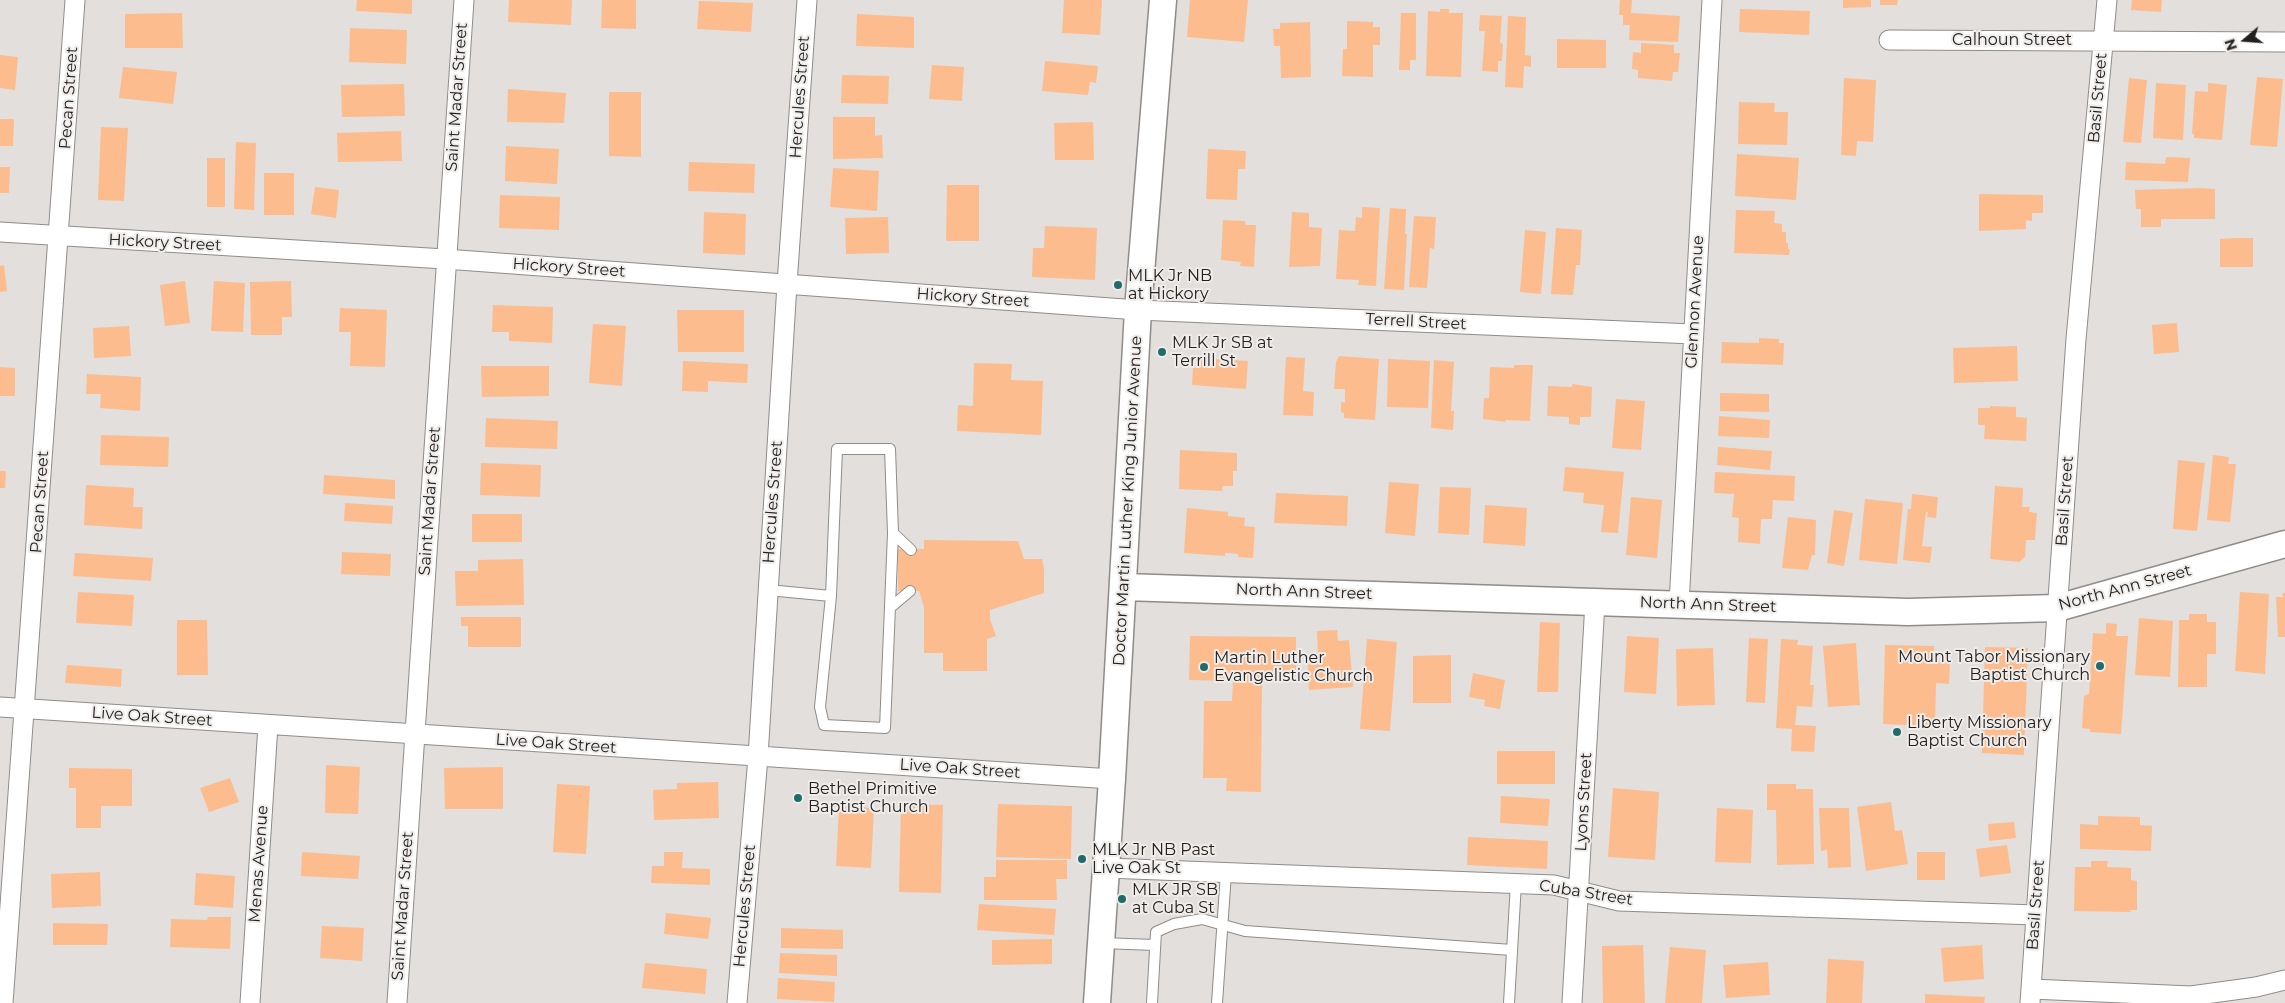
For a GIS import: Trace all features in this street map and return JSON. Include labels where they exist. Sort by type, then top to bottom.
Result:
[{"type":"street","name":"Pecan Street","points":[[3,1003],[4,942],[24,709],[75,0]]},
{"type":"street","name":"Saint Madar Street","points":[[396,1003],[464,0]]},
{"type":"street","name":"Hercules Street","points":[[737,1003],[758,756],[787,284],[807,0]]},
{"type":"street","name":"Doctor Martin Luther King Junior Avenue","points":[[1096,1003],[1112,779],[1138,310],[1163,0]]},
{"type":"street","name":"Glennon Avenue","points":[[1679,604],[1712,0]]},
{"type":"street","name":"Basil Street","points":[[2030,996],[2076,339],[2107,0]]},
{"type":"street","name":"Calhoun Street","points":[[1889,40],[2285,42]]},
{"type":"street","name":"Hickory Street","points":[[0,232],[445,259],[1138,310]]},
{"type":"street","name":"Terrell Street","points":[[1138,310],[1694,334]]},
{"type":"street","name":"North Ann Street","points":[[1123,587],[1908,612],[2057,608],[2285,544]]},
{"type":"street","name":"Lyons Street","points":[[1572,1003],[1595,602]]},
{"type":"street","name":"Live Oak Street","points":[[0,707],[1112,779]]},
{"type":"street","name":"Menas Avenue","points":[[250,1003],[268,725]]},
{"type":"street","name":"Cuba Street","points":[[1106,868],[1554,885],[1619,901],[2036,915]]},
{"type":"street","points":[[2030,996],[2191,996],[2256,987],[2285,980]]},
{"type":"lane","points":[[837,449],[890,449],[893,533],[885,728],[824,725],[820,708],[831,596],[837,449]]},
{"type":"lane","points":[[893,533],[911,550]]},
{"type":"lane","points":[[768,590],[831,596]]},
{"type":"lane","points":[[891,607],[910,591]]},
{"type":"lane","points":[[1217,1003],[1226,873]]},
{"type":"lane","points":[[1509,1003],[1516,883]]},
{"type":"lane","points":[[1152,1003],[1156,932],[1174,924],[1202,919],[1245,931],[1512,950]]},
{"type":"lane","points":[[1101,943],[1155,945]]},
{"type":"building","points":[[357,0],[412,0],[412,14],[356,11]]},
{"type":"building","points":[[509,0],[572,0],[571,25],[508,22]]},
{"type":"building","points":[[602,0],[636,0],[636,29],[601,28]]},
{"type":"building","points":[[1064,0],[1102,0],[1100,35],[1062,33]]},
{"type":"building","points":[[1190,0],[1248,0],[1244,42],[1187,37]]},
{"type":"building","points":[[1620,0],[1632,0],[1631,13],[1680,16],[1678,42],[1629,40],[1630,25],[1623,25],[1623,15],[1619,15]]},
{"type":"building","points":[[1843,0],[1871,0],[1871,7],[1843,8]]},
{"type":"building","points":[[1880,0],[1898,0],[1897,5],[1880,5]]},
{"type":"building","points":[[2132,0],[2162,0],[2161,12],[2131,10]]},
{"type":"building","points":[[699,1],[753,3],[751,32],[697,29]]},
{"type":"building","points":[[1440,9],[1449,9],[1449,13],[1463,13],[1461,77],[1426,76],[1428,11],[1440,12]]},
{"type":"building","points":[[1740,9],[1810,11],[1809,35],[1739,32]]},
{"type":"building","points":[[182,13],[183,48],[125,48],[125,14]]},
{"type":"building","points":[[1401,13],[1416,13],[1416,60],[1410,60],[1410,70],[1399,70]]},
{"type":"building","points":[[857,14],[914,17],[914,48],[856,46]]},
{"type":"building","points":[[1480,15],[1502,16],[1500,43],[1503,44],[1502,61],[1498,61],[1498,72],[1482,71],[1485,31],[1479,31]]},
{"type":"building","points":[[1508,16],[1526,17],[1525,55],[1531,56],[1531,67],[1524,66],[1523,88],[1505,87]]},
{"type":"building","points":[[1347,21],[1373,22],[1373,27],[1380,27],[1380,45],[1373,45],[1373,77],[1342,76],[1343,49],[1347,49]]},
{"type":"building","points":[[1310,22],[1311,77],[1281,78],[1280,46],[1274,46],[1273,29],[1280,29],[1280,23]]},
{"type":"building","points":[[350,28],[407,30],[406,64],[349,62]]},
{"type":"building","points":[[1557,39],[1606,40],[1606,68],[1557,68]]},
{"type":"building","points":[[1641,43],[1674,45],[1674,53],[1680,53],[1678,72],[1673,72],[1672,81],[1638,78],[1638,70],[1632,69],[1633,52],[1641,53]]},
{"type":"building","points":[[0,55],[18,57],[15,90],[0,88]]},
{"type":"building","points":[[1045,61],[1098,66],[1096,83],[1090,82],[1088,95],[1042,91]]},
{"type":"building","points":[[932,65],[964,67],[962,101],[929,99]]},
{"type":"building","points":[[123,67],[177,72],[173,104],[119,98]]},
{"type":"building","points":[[842,75],[889,76],[888,104],[841,103]]},
{"type":"building","points":[[2257,77],[2283,79],[2277,147],[2250,145]]},
{"type":"building","points":[[1844,78],[1876,80],[1873,142],[1857,141],[1856,156],[1841,155]]},
{"type":"building","points":[[2129,78],[2147,80],[2141,143],[2123,142]]},
{"type":"building","points":[[2156,83],[2186,85],[2183,140],[2153,138]]},
{"type":"building","points":[[2208,83],[2227,85],[2222,140],[2194,138],[2194,134],[2192,134],[2195,91],[2208,92]]},
{"type":"building","points":[[404,84],[405,116],[342,117],[341,85]]},
{"type":"building","points":[[508,89],[566,93],[564,123],[507,122]]},
{"type":"building","points":[[609,92],[641,92],[641,157],[609,156]]},
{"type":"building","points":[[1739,102],[1775,103],[1774,112],[1788,112],[1787,145],[1738,144]]},
{"type":"building","points":[[833,117],[875,117],[875,136],[882,135],[883,158],[833,159]]},
{"type":"building","points":[[0,119],[14,119],[13,146],[0,146]]},
{"type":"building","points":[[1093,122],[1094,160],[1055,160],[1054,123]]},
{"type":"building","points":[[101,127],[128,128],[124,201],[98,200]]},
{"type":"building","points":[[401,131],[402,161],[338,162],[337,133]]},
{"type":"building","points":[[236,142],[256,143],[254,210],[234,209]]},
{"type":"building","points":[[506,146],[559,149],[557,184],[505,181]]},
{"type":"building","points":[[1208,149],[1246,151],[1245,169],[1238,169],[1237,200],[1206,199]]},
{"type":"building","points":[[1737,154],[1799,158],[1796,200],[1735,196]]},
{"type":"building","points":[[2166,157],[2190,158],[2188,182],[2125,180],[2126,162],[2165,164]]},
{"type":"building","points":[[207,158],[225,158],[225,207],[207,207]]},
{"type":"building","points":[[689,162],[755,164],[754,193],[688,191]]},
{"type":"building","points":[[0,167],[10,167],[9,193],[0,193]]},
{"type":"building","points":[[833,168],[879,171],[877,211],[830,207]]},
{"type":"building","points":[[264,173],[294,173],[294,215],[264,215]]},
{"type":"building","points":[[947,185],[979,185],[979,241],[946,241]]},
{"type":"building","points":[[315,187],[339,190],[336,218],[311,214]]},
{"type":"building","points":[[2215,189],[2215,219],[2161,219],[2161,227],[2141,227],[2141,209],[2136,209],[2135,190]]},
{"type":"building","points":[[1979,194],[2043,195],[2043,213],[2032,213],[2032,221],[2026,220],[2026,229],[1979,231]]},
{"type":"building","points":[[500,195],[560,197],[559,230],[499,228]]},
{"type":"building","points":[[1362,207],[1380,208],[1376,286],[1358,285],[1359,280],[1336,279],[1339,230],[1355,231],[1356,217],[1362,218]]},
{"type":"building","points":[[1390,208],[1406,209],[1405,234],[1407,234],[1404,290],[1384,289]]},
{"type":"building","points":[[1736,210],[1775,211],[1774,223],[1782,224],[1782,232],[1786,232],[1786,243],[1788,243],[1788,249],[1790,249],[1789,255],[1734,253]]},
{"type":"building","points":[[704,212],[746,214],[745,255],[703,253]]},
{"type":"building","points":[[1292,212],[1309,213],[1309,227],[1322,228],[1320,266],[1289,267]]},
{"type":"building","points":[[1414,216],[1436,217],[1434,249],[1430,248],[1427,288],[1409,287]]},
{"type":"building","points":[[888,217],[889,253],[846,254],[845,218]]},
{"type":"building","points":[[1223,220],[1245,221],[1246,225],[1256,225],[1254,267],[1240,266],[1241,262],[1221,260]]},
{"type":"building","points":[[1045,226],[1097,228],[1095,280],[1032,277],[1033,248],[1044,248]]},
{"type":"building","points":[[1556,228],[1582,230],[1580,265],[1576,265],[1573,295],[1551,294]]},
{"type":"building","points":[[1525,230],[1546,232],[1541,294],[1520,292]]},
{"type":"building","points":[[2253,238],[2253,267],[2220,267],[2220,239]]},
{"type":"building","points":[[4,265],[7,291],[0,292],[0,266]]},
{"type":"building","points":[[185,281],[190,323],[165,326],[160,285]]},
{"type":"building","points":[[214,281],[245,283],[243,332],[211,331]]},
{"type":"building","points":[[291,281],[292,317],[282,317],[282,335],[251,335],[250,282]]},
{"type":"building","points":[[493,305],[553,307],[552,343],[509,341],[509,332],[492,332]]},
{"type":"building","points":[[340,308],[387,310],[385,367],[350,366],[351,332],[339,332]]},
{"type":"building","points":[[677,310],[744,310],[744,352],[678,352]]},
{"type":"building","points":[[2177,323],[2179,352],[2154,354],[2152,325]]},
{"type":"building","points":[[593,324],[626,326],[622,386],[589,383]]},
{"type":"building","points":[[129,326],[131,356],[94,358],[93,328]]},
{"type":"building","points":[[1759,338],[1779,339],[1779,343],[1784,343],[1783,365],[1721,363],[1722,342],[1759,343]]},
{"type":"building","points":[[2017,346],[2018,381],[1954,383],[1953,348]]},
{"type":"building","points":[[1339,356],[1379,359],[1375,420],[1344,418],[1344,413],[1341,412],[1341,402],[1345,403],[1345,389],[1334,389],[1336,362]]},
{"type":"building","points":[[1286,357],[1305,358],[1303,391],[1314,392],[1313,416],[1283,415]]},
{"type":"building","points":[[1198,358],[1248,361],[1246,389],[1192,385],[1193,368],[1198,368]]},
{"type":"building","points":[[1388,359],[1430,361],[1428,408],[1387,407]]},
{"type":"building","points":[[1434,360],[1454,362],[1451,411],[1454,411],[1453,430],[1431,428]]},
{"type":"building","points":[[683,361],[748,364],[747,383],[708,381],[708,392],[682,391]]},
{"type":"building","points":[[974,363],[1012,364],[1011,380],[1043,381],[1041,435],[957,431],[958,405],[973,406]]},
{"type":"building","points":[[1514,365],[1533,365],[1530,421],[1505,420],[1506,422],[1483,419],[1484,398],[1489,398],[1490,367],[1514,368]]},
{"type":"building","points":[[481,366],[549,366],[549,396],[482,397]]},
{"type":"building","points":[[0,367],[15,368],[15,396],[0,396]]},
{"type":"building","points":[[87,374],[141,377],[140,411],[100,408],[101,394],[86,394]]},
{"type":"building","points":[[1572,384],[1592,387],[1591,417],[1580,417],[1580,425],[1569,424],[1569,417],[1547,416],[1548,386],[1572,387]]},
{"type":"building","points":[[1720,393],[1769,394],[1769,412],[1720,411]]},
{"type":"building","points":[[1616,399],[1645,401],[1641,450],[1612,448]]},
{"type":"building","points":[[1990,406],[2016,407],[2016,417],[2027,418],[2026,441],[1984,439],[1985,425],[1978,425],[1978,408],[1990,408]]},
{"type":"building","points":[[1719,416],[1770,420],[1769,438],[1718,436]]},
{"type":"building","points":[[486,418],[558,421],[557,449],[485,447]]},
{"type":"building","points":[[101,435],[169,437],[168,467],[100,465]]},
{"type":"building","points":[[1718,447],[1772,451],[1770,470],[1717,465]]},
{"type":"building","points":[[1180,450],[1237,453],[1237,471],[1233,471],[1233,486],[1223,486],[1222,491],[1179,489]]},
{"type":"building","points":[[2213,455],[2229,457],[2228,464],[2236,464],[2230,522],[2207,520]]},
{"type":"building","points":[[2178,460],[2205,463],[2197,531],[2173,529]]},
{"type":"building","points":[[481,463],[541,465],[540,497],[480,495]]},
{"type":"building","points":[[1565,467],[1624,472],[1618,533],[1601,532],[1604,505],[1583,503],[1584,493],[1563,491]]},
{"type":"building","points":[[0,471],[6,471],[5,488],[0,488]]},
{"type":"building","points":[[1715,472],[1795,476],[1794,501],[1773,500],[1772,519],[1761,519],[1760,544],[1738,542],[1739,518],[1732,517],[1734,494],[1714,493]]},
{"type":"building","points":[[324,475],[395,480],[395,499],[323,494]]},
{"type":"building","points":[[1389,482],[1419,484],[1415,536],[1385,533]]},
{"type":"building","points":[[86,485],[134,488],[133,507],[143,507],[142,529],[84,525]]},
{"type":"building","points":[[1995,486],[2023,488],[2022,507],[2030,507],[2029,512],[2037,513],[2035,540],[2026,540],[2025,557],[2019,562],[1990,559]]},
{"type":"building","points":[[1440,487],[1471,488],[1469,535],[1438,533]]},
{"type":"building","points":[[1276,493],[1348,496],[1347,526],[1274,523]]},
{"type":"building","points":[[1912,494],[1938,497],[1936,518],[1927,517],[1928,512],[1926,512],[1922,546],[1932,547],[1930,563],[1903,560],[1908,509],[1911,509]]},
{"type":"building","points":[[1631,497],[1662,500],[1657,558],[1626,555]]},
{"type":"building","points":[[1865,499],[1903,503],[1897,564],[1859,560]]},
{"type":"building","points":[[345,503],[393,506],[392,524],[344,521]]},
{"type":"building","points":[[1485,505],[1527,508],[1525,546],[1483,543]]},
{"type":"building","points":[[1187,508],[1228,512],[1228,516],[1245,518],[1244,526],[1255,527],[1253,558],[1238,557],[1238,554],[1228,553],[1225,553],[1225,556],[1184,553]]},
{"type":"building","points":[[1834,510],[1853,513],[1844,566],[1827,563]]},
{"type":"building","points":[[472,514],[522,514],[522,542],[472,542]]},
{"type":"building","points":[[1788,517],[1816,520],[1815,555],[1812,555],[1808,570],[1782,568]]},
{"type":"building","points":[[924,540],[1018,541],[1024,559],[1042,559],[1044,593],[990,610],[990,619],[996,636],[987,639],[987,671],[943,671],[943,653],[924,653],[924,607],[919,591],[898,591],[898,549],[924,549]]},
{"type":"building","points":[[342,552],[391,554],[390,576],[341,574]]},
{"type":"building","points":[[75,553],[153,558],[151,581],[73,576]]},
{"type":"building","points":[[523,559],[524,605],[456,606],[455,571],[478,571],[478,560]]},
{"type":"building","points":[[78,592],[134,595],[132,626],[76,623]]},
{"type":"building","points":[[2240,592],[2269,594],[2265,674],[2235,671]]},
{"type":"building","points":[[2282,593],[2285,593],[2285,637],[2278,637],[2276,597],[2283,597]]},
{"type":"building","points":[[2189,614],[2207,614],[2207,622],[2216,622],[2216,654],[2207,654],[2207,687],[2178,687],[2179,620],[2189,620]]},
{"type":"building","points":[[461,617],[521,617],[521,647],[468,647],[468,626],[461,626]]},
{"type":"building","points":[[2139,618],[2173,621],[2170,677],[2135,675]]},
{"type":"building","points":[[177,620],[207,620],[208,675],[177,675]]},
{"type":"building","points":[[1540,622],[1560,623],[1558,692],[1537,692]]},
{"type":"building","points":[[2106,623],[2117,624],[2116,636],[2128,636],[2121,734],[2090,732],[2090,729],[2082,728],[2084,696],[2089,694],[2093,633],[2106,634]]},
{"type":"building","points":[[1337,630],[1338,641],[1349,640],[1353,687],[1309,690],[1307,654],[1318,653],[1317,631]]},
{"type":"building","points":[[1190,636],[1296,637],[1296,676],[1262,676],[1261,792],[1226,791],[1227,778],[1203,778],[1204,701],[1232,701],[1233,681],[1189,680]]},
{"type":"building","points":[[1627,636],[1659,638],[1656,694],[1624,692]]},
{"type":"building","points":[[1749,638],[1768,639],[1765,703],[1746,702]]},
{"type":"building","points":[[1367,639],[1397,642],[1390,731],[1360,729]]},
{"type":"building","points":[[1781,639],[1798,640],[1797,645],[1813,646],[1810,685],[1814,685],[1812,707],[1797,706],[1795,725],[1816,726],[1814,752],[1791,751],[1792,729],[1776,728]]},
{"type":"building","points":[[1856,643],[1860,705],[1828,707],[1823,646]]},
{"type":"building","points":[[1885,645],[1934,646],[1933,662],[1950,663],[1949,684],[1936,683],[1935,726],[1883,724]]},
{"type":"building","points":[[1985,647],[2028,648],[2024,755],[1982,753]]},
{"type":"building","points":[[1713,648],[1715,705],[1677,706],[1676,649]]},
{"type":"building","points":[[1451,655],[1451,703],[1413,703],[1413,656]]},
{"type":"building","points":[[67,665],[122,669],[121,687],[65,683]]},
{"type":"building","points":[[1473,673],[1505,680],[1500,709],[1484,706],[1485,700],[1469,697]]},
{"type":"building","points":[[1497,751],[1555,751],[1555,784],[1497,784]]},
{"type":"building","points":[[326,765],[360,767],[358,814],[325,813]]},
{"type":"building","points":[[503,767],[503,809],[445,809],[444,768]]},
{"type":"building","points":[[69,768],[132,769],[132,806],[101,806],[101,828],[76,828],[76,788],[69,788]]},
{"type":"building","points":[[230,778],[239,802],[209,812],[200,788]]},
{"type":"building","points":[[718,782],[719,818],[654,820],[653,790],[677,789],[677,783]]},
{"type":"building","points":[[557,784],[590,786],[586,854],[553,852]]},
{"type":"building","points":[[1767,784],[1796,784],[1796,789],[1813,789],[1814,864],[1777,865],[1776,810],[1767,810]]},
{"type":"building","points":[[1613,788],[1659,792],[1655,860],[1608,857]]},
{"type":"building","points":[[1501,796],[1550,799],[1548,826],[1500,823]]},
{"type":"building","points":[[1891,802],[1895,831],[1902,830],[1908,864],[1866,871],[1857,807]]},
{"type":"building","points":[[901,804],[943,805],[941,893],[899,892]]},
{"type":"building","points":[[998,804],[1072,806],[1071,859],[996,857]]},
{"type":"building","points":[[839,806],[874,808],[871,868],[836,866]]},
{"type":"building","points":[[1717,808],[1753,810],[1751,863],[1715,862]]},
{"type":"building","points":[[1819,808],[1849,808],[1851,867],[1828,868],[1827,850],[1821,851]]},
{"type":"building","points":[[2098,816],[2140,817],[2140,825],[2152,826],[2151,851],[2080,849],[2080,824],[2098,825]]},
{"type":"building","points":[[2014,822],[2016,838],[1989,841],[1988,824]]},
{"type":"building","points":[[1468,837],[1548,841],[1547,869],[1467,865]]},
{"type":"building","points":[[2007,845],[2011,873],[1980,877],[1976,849]]},
{"type":"building","points":[[302,852],[360,856],[358,879],[301,876]]},
{"type":"building","points":[[664,852],[683,852],[682,868],[710,869],[710,885],[651,883],[652,866],[664,866]]},
{"type":"building","points":[[1917,852],[1945,852],[1945,880],[1917,880]]},
{"type":"building","points":[[996,860],[1067,860],[1067,879],[1056,879],[1057,900],[984,900],[984,877],[996,877]]},
{"type":"building","points":[[2091,861],[2108,861],[2107,867],[2131,868],[2131,880],[2137,881],[2137,910],[2130,910],[2131,912],[2074,911],[2075,867],[2091,867]]},
{"type":"building","points":[[100,872],[101,906],[52,908],[51,874]]},
{"type":"building","points":[[196,873],[235,876],[233,908],[194,905]]},
{"type":"building","points":[[979,904],[1056,909],[1054,935],[977,930]]},
{"type":"building","points":[[666,913],[711,918],[708,939],[664,934]]},
{"type":"building","points":[[208,917],[231,917],[230,949],[170,947],[171,919],[207,920]]},
{"type":"building","points":[[53,923],[108,924],[107,945],[53,945]]},
{"type":"building","points":[[322,926],[364,928],[362,961],[320,958]]},
{"type":"building","points":[[781,928],[843,930],[843,949],[781,948]]},
{"type":"building","points":[[1052,939],[1052,964],[992,965],[992,940]]},
{"type":"building","points":[[1643,945],[1645,1003],[1603,1003],[1602,946]]},
{"type":"building","points":[[1982,945],[1984,979],[1944,982],[1941,948]]},
{"type":"building","points":[[1670,947],[1706,950],[1702,1003],[1665,1003]]},
{"type":"building","points":[[780,953],[837,955],[837,976],[779,973]]},
{"type":"building","points":[[1828,959],[1864,961],[1862,1003],[1826,1003]]},
{"type":"building","points":[[1768,962],[1770,995],[1726,998],[1723,965]]},
{"type":"building","points":[[645,963],[707,969],[705,994],[642,988]]},
{"type":"building","points":[[778,978],[835,982],[834,1002],[777,999]]},
{"type":"building","points":[[1925,994],[1985,997],[1984,1003],[1925,1003]]},
{"type":"place","name":"MLK Jr NB at Hickory","points":[[1118,285]]},
{"type":"place","name":"MLK Jr SB at Terrill St","points":[[1162,352]]},
{"type":"place","name":"Mount Tabor Missionary Baptist Church","points":[[2100,666]]},
{"type":"place","name":"Martin Luther Evangelistic Church","points":[[1204,667]]},
{"type":"place","name":"Liberty Missionary Baptist Church","points":[[1897,732]]},
{"type":"place","name":"Bethel Primitive Baptist Church","points":[[798,798]]},
{"type":"place","name":"MLK Jr NB Past Live Oak St","points":[[1082,859]]},
{"type":"place","name":"MLK JR SB at Cuba St","points":[[1122,899]]}]
